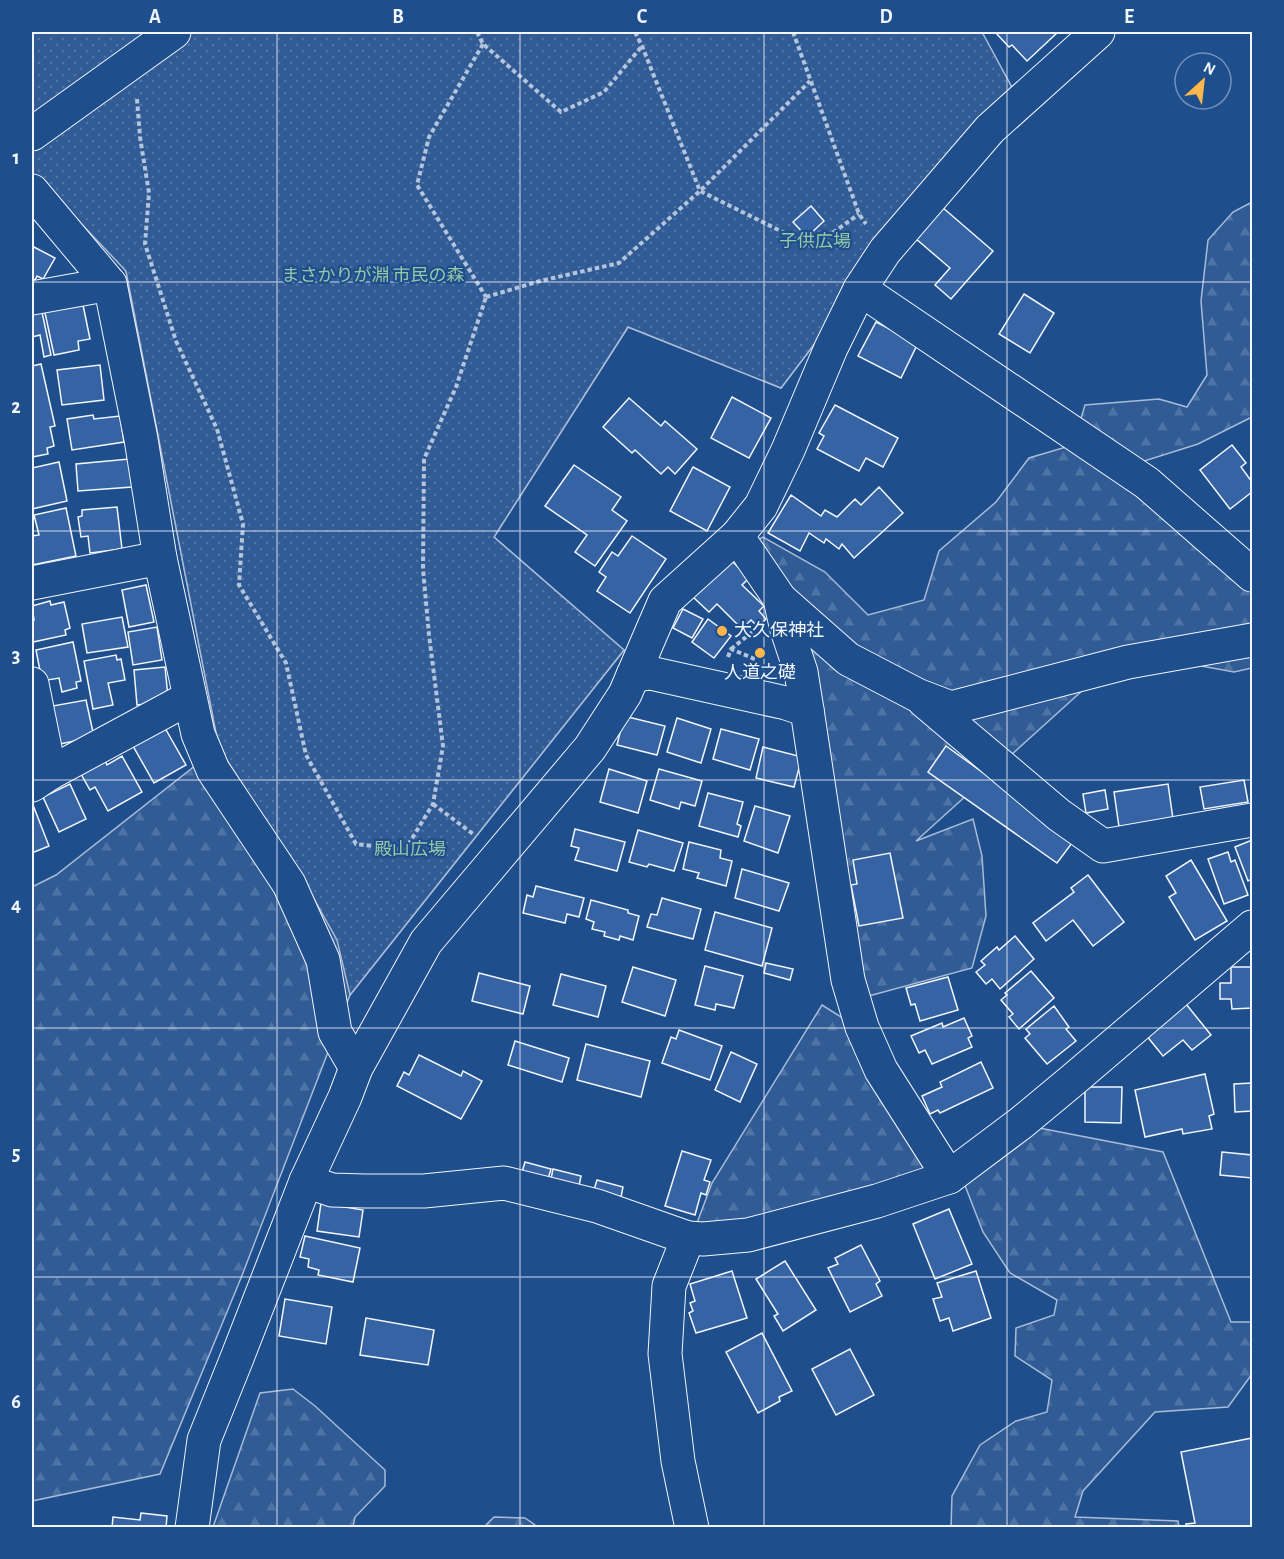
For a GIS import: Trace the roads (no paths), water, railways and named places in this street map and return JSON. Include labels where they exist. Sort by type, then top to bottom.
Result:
[{"type":"street","points":[[32,134],[174,32]]},
{"type":"street","points":[[192,1527],[204,1440],[306,1181],[356,1068],[426,942],[590,748],[625,694],[665,601],[737,536],[761,506],[788,450],[831,348],[860,289],[885,251],[990,129],[1098,32]]},
{"type":"street","points":[[32,191],[110,284],[141,439],[160,558],[198,734],[213,770],[289,884],[323,960],[335,1032],[356,1068]]},
{"type":"street","points":[[32,298],[110,284]]},
{"type":"street","points":[[860,289],[1147,483],[1252,575]]},
{"type":"street","points":[[737,536],[780,599],[848,659],[917,695],[951,708],[1128,662],[1252,640]]},
{"type":"street","points":[[32,583],[160,558]]},
{"type":"street","points":[[780,599],[787,630],[801,672],[848,980],[862,1027],[881,1070],[949,1177]]},
{"type":"street","points":[[633,675],[650,673],[786,703],[807,710]]},
{"type":"street","points":[[32,684],[41,779],[189,698]]},
{"type":"street","points":[[917,695],[1059,814],[1102,846],[1252,820]]},
{"type":"street","points":[[306,1181],[332,1190],[364,1191],[424,1191],[504,1184],[597,1206],[688,1238],[748,1235],[791,1225],[877,1201],[949,1177],[1022,1123],[1252,927]]},
{"type":"street","points":[[688,1238],[669,1286],[665,1354],[678,1461],[692,1527]]},
{"type":"place","name":"大久保神社","points":[[722,631]]},
{"type":"place","name":"人道之礎","points":[[760,653]]},
{"type":"park label","name":"子供広場","points":[[815,242]]},
{"type":"park label","name":"まさかりが淵 市民の森","points":[[373,276]]},
{"type":"park label","name":"殿山広場","points":[[410,850]]}]
